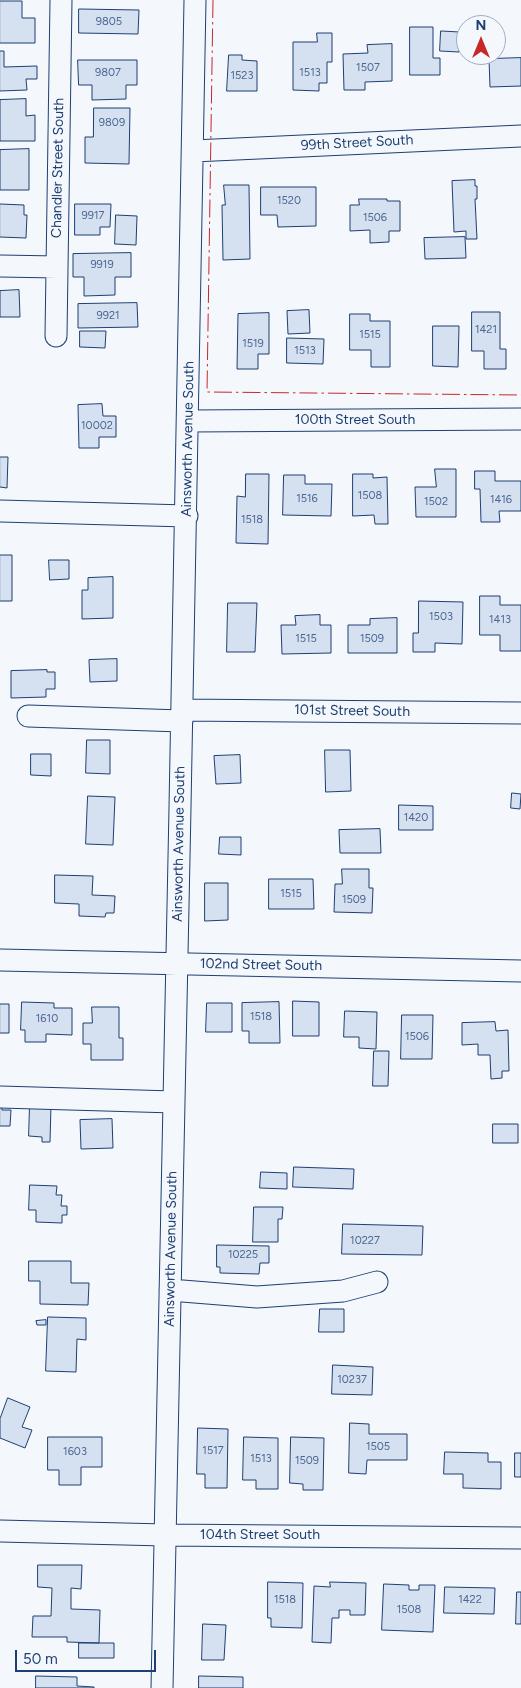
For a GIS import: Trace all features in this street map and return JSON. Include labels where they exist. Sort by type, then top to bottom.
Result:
[{"type":"street","name":"Chandler Street South","points":[[56,336],[60,0]]},
{"type":"street","name":"Ainsworth Avenue South","points":[[162,1688],[189,421],[195,0]]},
{"type":"street","name":"99th Street South","points":[[193,151],[521,136]]},
{"type":"street","points":[[0,266],[56,266]]},
{"type":"street","name":"100th Street South","points":[[189,421],[521,419]]},
{"type":"street","points":[[0,511],[187,516]]},
{"type":"street","name":"101st Street South","points":[[28,716],[521,713]]},
{"type":"street","name":"102nd Street South","points":[[0,960],[521,971]]},
{"type":"street","points":[[0,1097],[174,1102]]},
{"type":"street","points":[[170,1290],[257,1297],[343,1291],[377,1282]]},
{"type":"street","name":"104th Street South","points":[[0,1531],[165,1535],[521,1538]]},
{"type":"building","points":[[0,1],[22,1],[22,18],[35,18],[35,43],[0,43]]},
{"type":"building","points":[[79,9],[139,10],[138,34],[79,33]]},
{"type":"building","points":[[410,27],[433,27],[433,58],[440,58],[440,75],[410,75]]},
{"type":"building","points":[[441,31],[456,32],[456,52],[440,51]]},
{"type":"building","points":[[317,33],[332,33],[332,62],[327,62],[327,83],[319,83],[319,91],[293,90],[293,42],[317,42]]},
{"type":"building","points":[[392,44],[392,81],[365,82],[365,90],[344,90],[343,54],[368,53],[367,45]]},
{"type":"building","points":[[0,51],[4,51],[4,67],[37,66],[37,79],[26,79],[27,90],[0,91]]},
{"type":"building","points":[[229,55],[242,55],[242,60],[257,61],[257,91],[227,91]]},
{"type":"building","points":[[506,58],[521,58],[521,86],[490,87],[489,65],[506,65]]},
{"type":"building","points":[[78,60],[137,60],[137,85],[126,85],[126,99],[92,100],[92,85],[79,85]]},
{"type":"building","points":[[26,99],[26,116],[35,115],[35,141],[0,141],[0,100]]},
{"type":"building","points":[[94,108],[130,108],[129,164],[85,163],[85,137],[93,137]]},
{"type":"building","points":[[29,149],[29,190],[0,190],[0,150]]},
{"type":"building","points":[[475,180],[475,186],[477,186],[477,199],[475,199],[477,239],[466,239],[466,231],[454,232],[452,181]]},
{"type":"building","points":[[224,185],[249,185],[250,259],[223,260],[222,205],[225,205]]},
{"type":"building","points":[[261,187],[316,187],[316,226],[278,227],[277,215],[261,215]]},
{"type":"building","points":[[359,199],[400,201],[400,231],[389,231],[389,242],[370,243],[370,230],[350,231],[350,205],[359,205]]},
{"type":"building","points":[[0,204],[24,205],[24,215],[27,215],[26,238],[0,237]]},
{"type":"building","points":[[75,204],[111,204],[110,227],[100,227],[100,235],[75,235]]},
{"type":"building","points":[[116,215],[137,216],[136,245],[115,244]]},
{"type":"building","points":[[465,237],[466,258],[425,259],[424,238]]},
{"type":"building","points":[[131,253],[131,277],[115,277],[115,295],[84,296],[84,277],[73,277],[73,254]]},
{"type":"building","points":[[19,290],[20,317],[0,317],[0,291]]},
{"type":"building","points":[[137,303],[138,327],[78,328],[78,304]]},
{"type":"building","points":[[309,310],[310,333],[288,334],[287,311]]},
{"type":"building","points":[[472,312],[500,312],[500,349],[506,349],[506,369],[484,369],[484,351],[472,351]]},
{"type":"building","points":[[269,313],[269,354],[258,354],[258,369],[237,369],[238,314]]},
{"type":"building","points":[[350,314],[370,314],[370,321],[390,321],[390,367],[371,367],[371,350],[350,350]]},
{"type":"building","points":[[433,326],[459,326],[458,367],[433,366]]},
{"type":"building","points":[[80,331],[106,331],[105,348],[80,347]]},
{"type":"building","points":[[287,338],[324,339],[323,364],[287,363]]},
{"type":"building","points":[[102,404],[103,416],[116,416],[116,437],[99,437],[99,448],[79,448],[78,405]]},
{"type":"building","points":[[0,457],[8,457],[7,488],[0,487]]},
{"type":"building","points":[[435,469],[456,469],[456,517],[416,517],[415,487],[436,487]]},
{"type":"building","points":[[475,471],[495,471],[495,481],[521,481],[521,511],[499,511],[500,522],[481,522],[480,489],[475,489]]},
{"type":"building","points":[[246,474],[269,474],[268,544],[236,543],[237,496],[245,497]]},
{"type":"building","points":[[353,474],[373,474],[373,478],[387,477],[388,524],[375,524],[374,515],[353,516]]},
{"type":"building","points":[[284,475],[305,475],[305,484],[332,484],[331,516],[283,515]]},
{"type":"building","points":[[0,555],[12,555],[12,601],[0,601]]},
{"type":"building","points":[[49,560],[69,560],[69,579],[50,580]]},
{"type":"building","points":[[113,577],[113,618],[82,619],[82,590],[88,590],[88,578]]},
{"type":"building","points":[[480,596],[500,596],[500,605],[521,605],[521,651],[500,651],[500,635],[480,635]]},
{"type":"building","points":[[419,601],[463,602],[462,644],[435,643],[435,652],[413,652],[413,633],[418,633]]},
{"type":"building","points":[[228,603],[257,603],[255,652],[227,652]]},
{"type":"building","points":[[320,615],[320,625],[331,625],[331,653],[282,654],[281,625],[296,625],[295,616]]},
{"type":"building","points":[[397,618],[397,653],[348,653],[348,625],[370,625],[370,619]]},
{"type":"building","points":[[117,659],[117,681],[90,682],[89,660]]},
{"type":"building","points":[[47,670],[47,672],[55,672],[55,689],[46,689],[46,697],[11,698],[11,671]]},
{"type":"building","points":[[87,740],[110,740],[110,774],[86,773]]},
{"type":"building","points":[[325,750],[350,750],[351,791],[326,792]]},
{"type":"building","points":[[31,754],[51,754],[51,776],[31,775]]},
{"type":"building","points":[[240,755],[241,783],[216,784],[214,756]]},
{"type":"building","points":[[512,793],[521,794],[520,809],[511,808]]},
{"type":"building","points":[[88,796],[115,797],[113,845],[86,844]]},
{"type":"building","points":[[399,805],[433,806],[433,830],[399,830]]},
{"type":"building","points":[[380,829],[381,853],[340,853],[339,830]]},
{"type":"building","points":[[220,837],[241,837],[241,855],[219,854]]},
{"type":"building","points":[[342,869],[369,869],[369,888],[373,888],[372,913],[334,912],[335,884],[342,884]]},
{"type":"building","points":[[55,875],[93,876],[92,895],[115,896],[114,913],[106,913],[105,917],[79,916],[79,904],[55,903]]},
{"type":"building","points":[[269,879],[313,879],[314,909],[269,909]]},
{"type":"building","points":[[205,883],[228,883],[228,920],[205,921]]},
{"type":"building","points":[[293,1001],[319,1002],[319,1036],[293,1036]]},
{"type":"building","points":[[22,1002],[54,1003],[54,1008],[72,1008],[72,1035],[46,1034],[46,1042],[25,1042],[25,1030],[21,1030]]},
{"type":"building","points":[[279,1002],[280,1043],[249,1043],[249,1031],[242,1031],[242,1003]]},
{"type":"building","points":[[207,1003],[232,1003],[232,1032],[206,1032]]},
{"type":"building","points":[[0,1004],[9,1004],[9,1033],[0,1033]]},
{"type":"building","points":[[92,1007],[119,1007],[119,1038],[123,1038],[123,1060],[91,1060],[91,1044],[83,1044],[83,1023],[92,1023]]},
{"type":"building","points":[[345,1011],[377,1012],[376,1049],[359,1048],[359,1037],[344,1037]]},
{"type":"building","points":[[402,1015],[433,1015],[432,1059],[401,1059]]},
{"type":"building","points":[[495,1022],[496,1031],[508,1030],[509,1071],[502,1071],[502,1078],[491,1079],[490,1055],[478,1055],[478,1044],[462,1045],[462,1023]]},
{"type":"building","points":[[374,1051],[389,1051],[388,1086],[373,1086]]},
{"type":"building","points":[[0,1103],[2,1103],[2,1110],[11,1110],[10,1126],[0,1126]]},
{"type":"building","points":[[30,1104],[51,1105],[50,1142],[42,1142],[42,1137],[29,1136]]},
{"type":"building","points":[[112,1119],[113,1148],[81,1149],[80,1120]]},
{"type":"building","points":[[493,1124],[518,1124],[518,1143],[493,1143]]},
{"type":"building","points":[[294,1167],[354,1169],[353,1189],[293,1187]]},
{"type":"building","points":[[261,1172],[287,1173],[287,1189],[260,1188]]},
{"type":"building","points":[[30,1185],[57,1186],[56,1195],[62,1195],[61,1206],[67,1206],[67,1215],[62,1215],[62,1223],[36,1222],[36,1210],[29,1210]]},
{"type":"building","points":[[254,1207],[283,1207],[282,1219],[278,1219],[278,1242],[253,1242]]},
{"type":"building","points":[[343,1224],[423,1226],[422,1255],[342,1254]]},
{"type":"building","points":[[217,1245],[269,1246],[269,1263],[260,1263],[259,1274],[220,1273],[220,1267],[217,1267]]},
{"type":"building","points":[[29,1261],[71,1261],[71,1283],[89,1283],[88,1305],[40,1304],[40,1281],[29,1281]]},
{"type":"building","points":[[320,1309],[344,1309],[344,1332],[319,1332]]},
{"type":"building","points":[[48,1317],[86,1318],[86,1340],[77,1339],[76,1372],[46,1371]]},
{"type":"building","points":[[46,1320],[46,1325],[37,1325],[36,1321]]},
{"type":"building","points":[[333,1365],[373,1367],[372,1395],[332,1394]]},
{"type":"building","points":[[8,1398],[30,1407],[22,1427],[32,1430],[25,1448],[0,1438],[0,1419]]},
{"type":"building","points":[[350,1423],[369,1424],[369,1434],[407,1434],[407,1460],[367,1460],[366,1474],[349,1473]]},
{"type":"building","points":[[198,1428],[228,1429],[227,1488],[205,1488],[205,1474],[197,1474]]},
{"type":"building","points":[[48,1437],[102,1437],[102,1467],[81,1467],[81,1485],[59,1485],[59,1470],[48,1470]]},
{"type":"building","points":[[244,1437],[278,1438],[278,1489],[256,1489],[256,1480],[243,1480]]},
{"type":"building","points":[[291,1437],[324,1438],[323,1490],[303,1490],[303,1484],[290,1483]]},
{"type":"building","points":[[445,1452],[488,1453],[488,1462],[501,1462],[501,1489],[463,1488],[463,1474],[444,1474]]},
{"type":"building","points":[[515,1453],[521,1453],[521,1477],[515,1477]]},
{"type":"building","points":[[38,1565],[82,1565],[81,1589],[71,1588],[71,1609],[100,1610],[99,1643],[67,1642],[67,1637],[32,1637],[33,1616],[51,1616],[52,1588],[38,1587]]},
{"type":"building","points":[[268,1582],[303,1583],[302,1628],[271,1627],[271,1618],[268,1618]]},
{"type":"building","points":[[330,1582],[366,1583],[365,1615],[350,1615],[350,1610],[339,1610],[339,1618],[332,1618],[331,1643],[312,1642],[314,1586],[330,1587]]},
{"type":"building","points":[[384,1584],[409,1585],[409,1590],[419,1590],[419,1585],[435,1585],[433,1632],[382,1630]]},
{"type":"building","points":[[445,1587],[495,1588],[494,1614],[444,1613]]},
{"type":"building","points":[[517,1592],[521,1592],[521,1624],[516,1624]]},
{"type":"building","points":[[203,1624],[226,1625],[224,1660],[202,1660]]},
{"type":"building","points":[[79,1643],[114,1643],[114,1658],[79,1658]]},
{"type":"building","points":[[36,1676],[77,1677],[77,1686],[94,1688],[36,1688]]},
{"type":"building","points":[[199,1676],[243,1677],[243,1688],[199,1688]]},
{"type":"power","points":[[213,0],[207,392],[521,395]]}]
